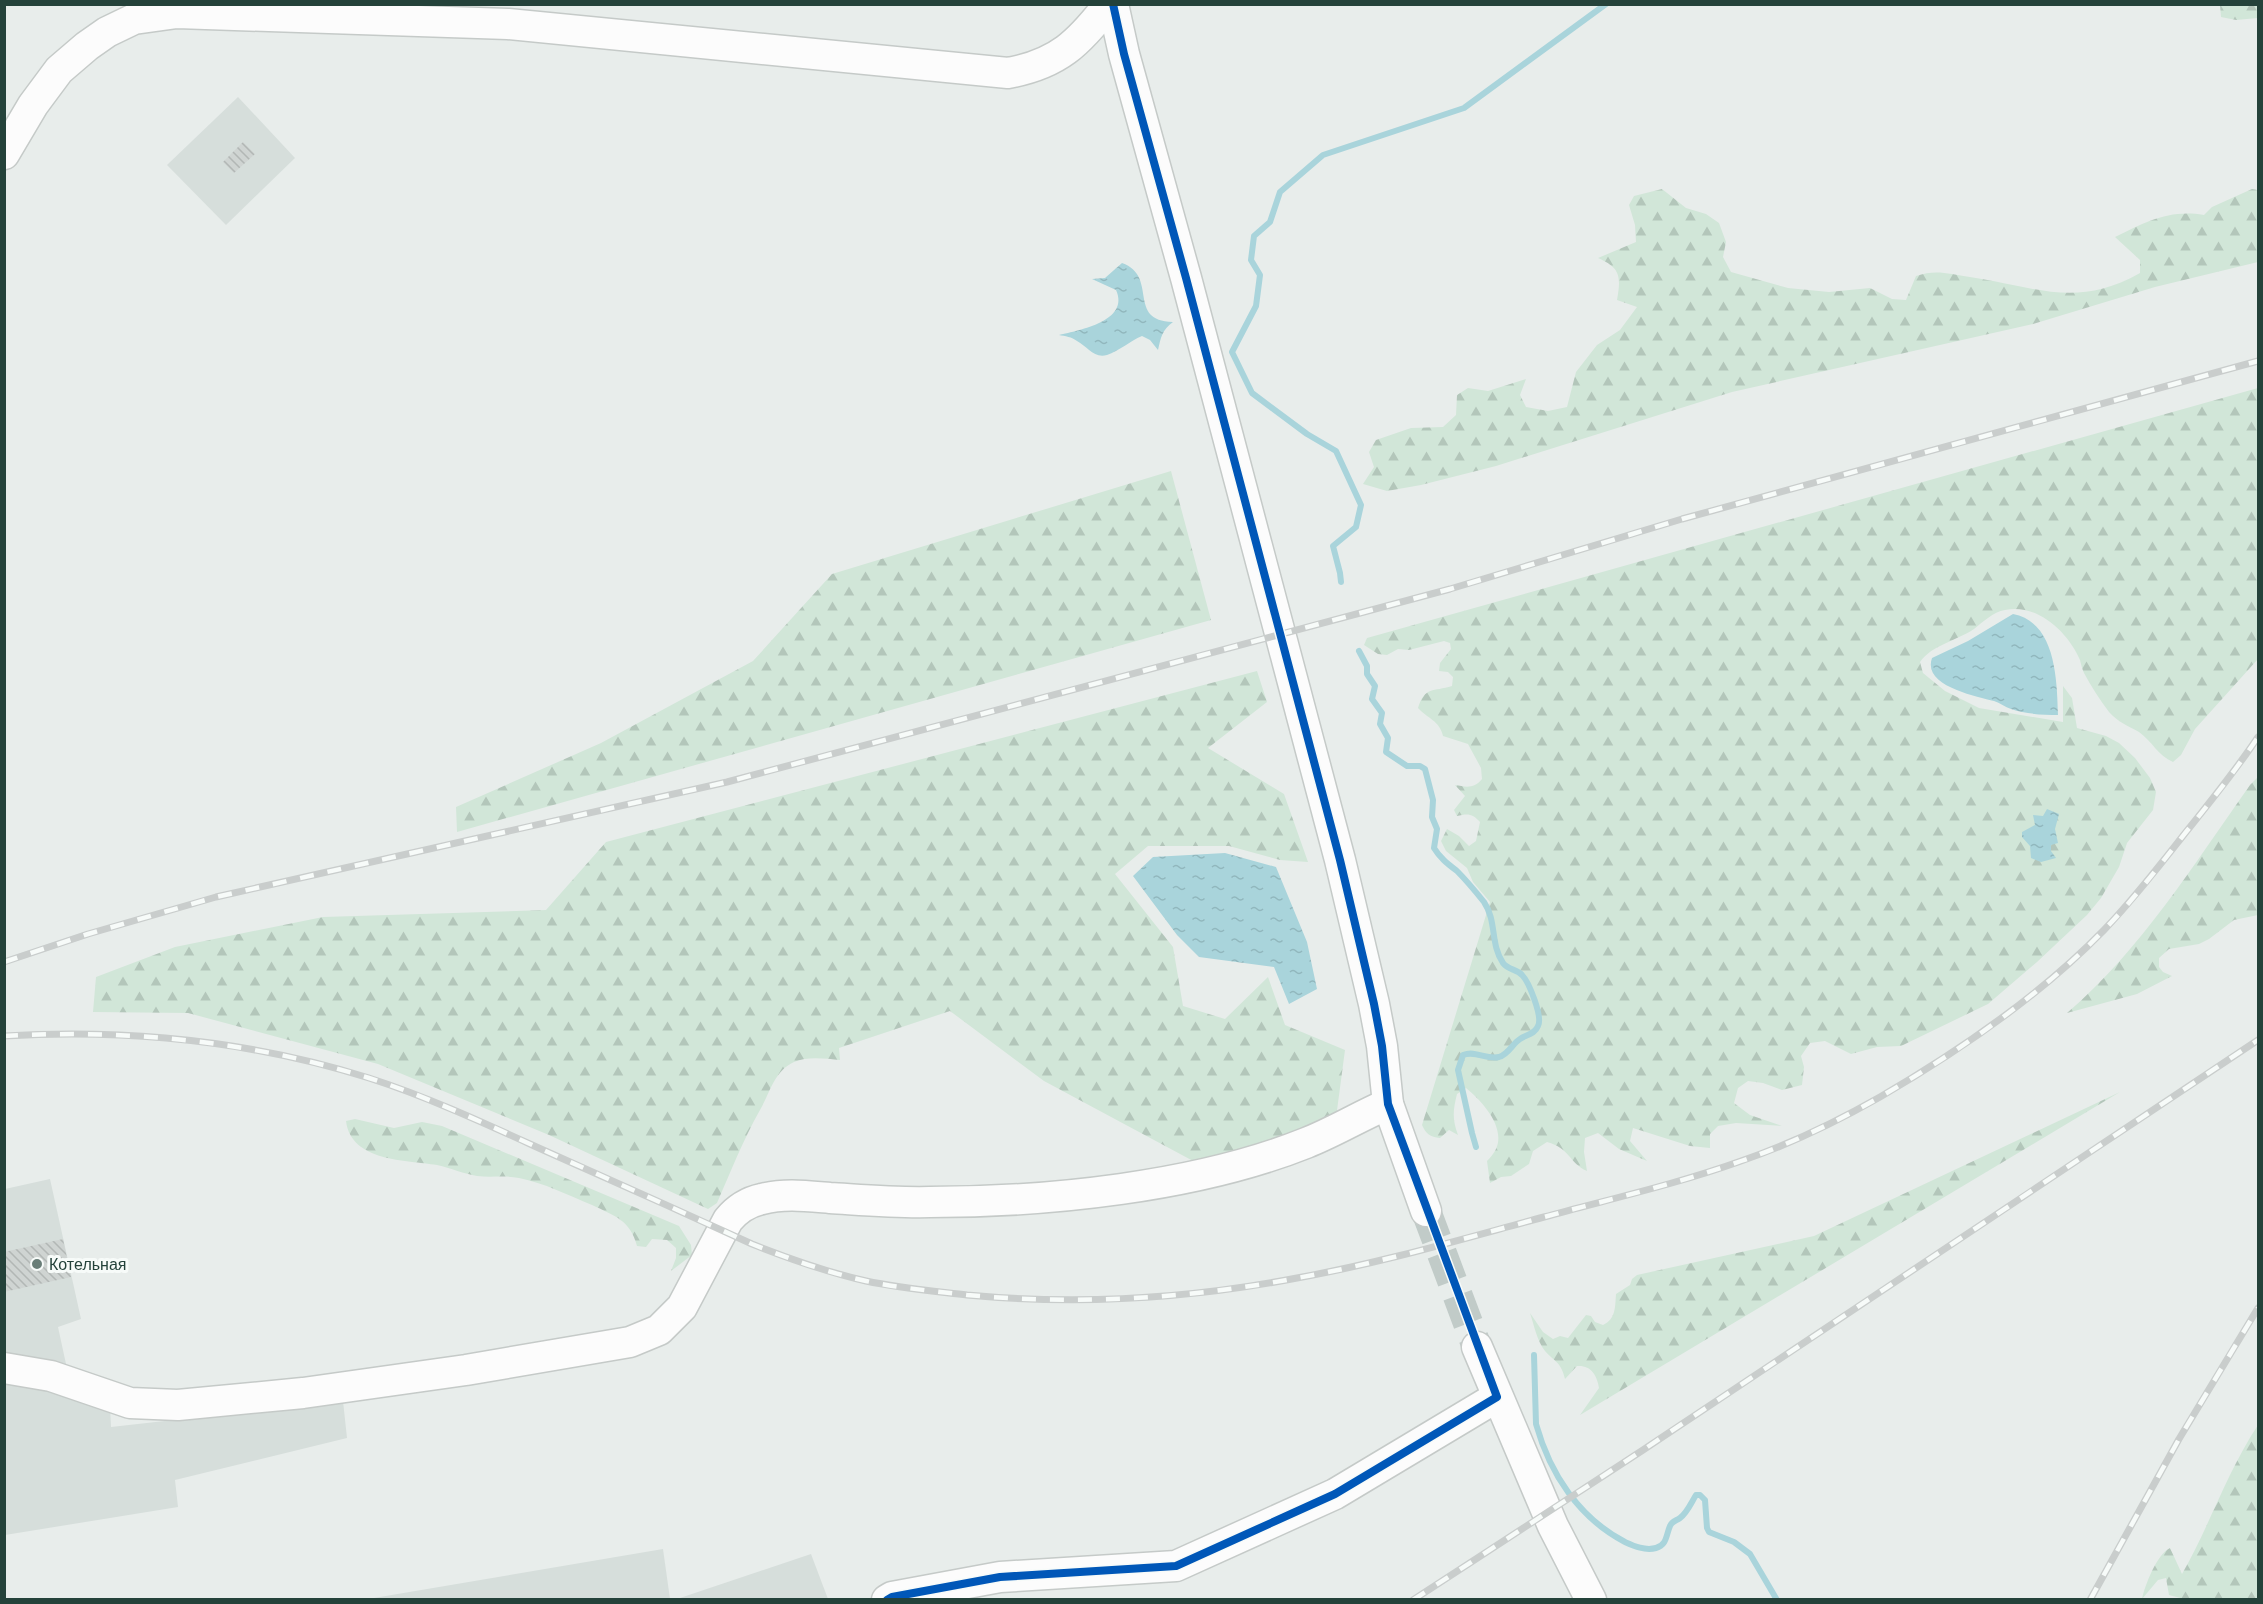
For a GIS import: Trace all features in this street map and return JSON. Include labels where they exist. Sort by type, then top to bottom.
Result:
[{"type":"street","points":[[4,154],[33,105],[59,70],[87,46],[134,19],[177,13],[508,24],[1008,73],[1042,64],[1063,52],[1085,35],[1111,4]]},
{"type":"street","points":[[1111,4],[1340,860],[1374,1004],[1382,1046],[1388,1104],[1426,1211]]},
{"type":"street","points":[[4,1368],[51,1376],[130,1403],[178,1405],[303,1393],[466,1370],[615,1345],[646,1337],[659,1330],[671,1319],[690,1293],[728,1220],[747,1204],[761,1199],[796,1196],[929,1203],[1115,1189],[1172,1180],[1264,1158],[1307,1143],[1388,1104]]},
{"type":"street","points":[[1477,1347],[1553,1526],[1592,1599]]},
{"type":"street","points":[[887,1599],[1000,1577],[1176,1566],[1335,1494],[1497,1397]]},
{"type":"shaded area","points":[[238,97],[295,158],[226,225],[167,165]]},
{"type":"shaded area","points":[[50,1179],[81,1319],[58,1327],[66,1364],[110,1406],[111,1427],[343,1401],[347,1438],[175,1480],[178,1507],[5,1535],[5,1189]]},
{"type":"shaded area","points":[[663,1549],[670,1599],[368,1599]]},
{"type":"shaded area","points":[[811,1554],[828,1599],[677,1599]]},
{"type":"green space","points":[[2220,5],[2258,5],[2258,18],[2236,20],[2221,17]]},
{"type":"green space","points":[[1662,189],[1686,208],[1706,214],[1719,223],[1726,242],[1723,257],[1731,272],[1788,288],[1829,292],[1870,288],[1892,299],[1906,300],[1916,276],[1936,272],[2036,290],[2076,293],[2096,290],[2117,284],[2140,273],[2140,260],[2115,237],[2169,215],[2204,215],[2212,207],[2252,189],[2258,190],[2258,262],[2155,287],[2033,324],[1732,392],[1496,466],[1421,485],[1387,491],[1363,484],[1374,467],[1369,452],[1376,440],[1411,428],[1443,427],[1456,415],[1457,395],[1468,388],[1488,391],[1526,379],[1520,395],[1526,407],[1548,411],[1567,407],[1576,372],[1597,345],[1620,330],[1637,307],[1617,300],[1618,274],[1606,262],[1598,258],[1636,242],[1635,225],[1629,205],[1634,196]]},
{"type":"green space","points":[[2258,388],[2258,659],[2195,729],[2181,755],[2173,762],[2163,756],[2139,732],[2109,712],[2087,678],[2068,639],[2040,615],[2017,609],[1996,613],[1974,629],[1931,651],[1920,662],[1923,673],[1945,691],[1979,708],[2063,722],[2063,686],[2072,698],[2077,728],[2106,736],[2119,743],[2135,758],[2150,778],[2156,792],[2153,810],[2127,843],[2119,867],[2101,898],[2087,915],[2037,962],[1988,1004],[1901,1046],[1877,1047],[1851,1054],[1825,1041],[1810,1043],[1801,1056],[1804,1067],[1802,1085],[1782,1090],[1763,1083],[1748,1081],[1738,1088],[1734,1103],[1750,1115],[1782,1126],[1736,1123],[1718,1126],[1710,1134],[1710,1148],[1690,1146],[1633,1128],[1630,1141],[1647,1161],[1619,1149],[1598,1133],[1585,1138],[1584,1152],[1587,1171],[1576,1164],[1560,1148],[1547,1142],[1533,1151],[1529,1164],[1511,1176],[1501,1177],[1490,1183],[1487,1161],[1496,1149],[1498,1132],[1491,1115],[1466,1088],[1457,1094],[1455,1105],[1454,1119],[1458,1135],[1449,1130],[1440,1138],[1427,1133],[1422,1125],[1490,902],[1473,882],[1467,868],[1446,851],[1441,841],[1447,829],[1469,846],[1476,841],[1480,822],[1470,815],[1457,816],[1454,810],[1465,796],[1455,785],[1473,786],[1482,779],[1481,768],[1468,744],[1443,736],[1436,723],[1418,708],[1424,696],[1430,691],[1452,686],[1453,677],[1448,672],[1439,671],[1440,663],[1451,649],[1450,643],[1444,641],[1409,650],[1398,649],[1387,655],[1378,654],[1364,645],[1367,638]]},
{"type":"green space","points":[[1171,471],[1211,620],[457,832],[456,807],[601,743],[753,661],[832,574]]},
{"type":"green space","points":[[1257,671],[1267,702],[1208,748],[1284,794],[1308,862],[1280,860],[1229,846],[1148,846],[1115,874],[1173,947],[1183,1006],[1225,1019],[1268,977],[1285,1025],[1345,1050],[1336,1118],[1275,1145],[1195,1162],[1044,1081],[950,1011],[839,1048],[840,1060],[805,1059],[787,1066],[773,1083],[717,1203],[708,1209],[549,1135],[378,1064],[188,1013],[93,1012],[96,977],[175,947],[323,917],[546,910],[606,842]]},
{"type":"green space","points":[[2258,777],[2258,915],[2234,920],[2199,944],[2169,949],[2159,958],[2159,967],[2163,972],[2172,976],[2137,994],[2067,1013],[2094,988],[2143,934]]},
{"type":"green space","points":[[2120,1092],[1580,1415],[1599,1388],[1595,1375],[1586,1367],[1577,1366],[1565,1379],[1560,1366],[1545,1351],[1538,1338],[1530,1313],[1543,1332],[1553,1339],[1560,1336],[1568,1338],[1586,1315],[1603,1325],[1613,1316],[1616,1294],[1630,1285],[1632,1279],[1637,1275],[1814,1236]]},
{"type":"green space","points":[[355,1119],[394,1128],[422,1122],[442,1126],[679,1226],[691,1245],[692,1255],[671,1271],[676,1258],[676,1248],[667,1240],[652,1239],[646,1247],[637,1246],[630,1230],[614,1216],[538,1183],[519,1178],[477,1176],[437,1165],[396,1160],[369,1152],[350,1134],[346,1121]]},
{"type":"green space","points":[[2258,1425],[2258,1599],[2188,1600],[2169,1595],[2166,1578],[2158,1580],[2142,1599],[2156,1563],[2170,1548],[2182,1574],[2237,1461]]},
{"type":"water","points":[[1122,263],[1133,269],[1139,278],[1150,314],[1159,320],[1173,322],[1162,334],[1158,350],[1150,340],[1142,336],[1102,356],[1073,339],[1059,335],[1090,327],[1110,317],[1118,301],[1116,290],[1092,279],[1105,278]]},
{"type":"water","points":[[2013,614],[2027,619],[2038,628],[2046,640],[2055,670],[2058,715],[2016,711],[1994,701],[1964,693],[1942,683],[1931,668],[1932,658],[1968,641]]},
{"type":"water","points":[[2047,809],[2059,814],[2055,829],[2058,843],[2051,845],[2051,851],[2056,858],[2041,862],[2031,858],[2030,846],[2022,837],[2022,832],[2035,825],[2033,815],[2043,816]]},
{"type":"water","points":[[1225,853],[1276,867],[1307,942],[1317,989],[1289,1004],[1274,967],[1199,957],[1177,935],[1133,876],[1153,857]]},
{"type":"building","points":[[243,142],[255,154],[234,173],[223,162]]},
{"type":"building","name":"Котельная","points":[[63,1239],[71,1277],[4,1292],[4,1252]]},
{"type":"waterway","points":[[1341,582],[1333,546],[1356,527],[1361,505],[1336,451],[1307,434],[1252,393],[1232,352],[1256,306],[1260,275],[1251,260],[1254,236],[1270,222],[1280,192],[1323,155],[1464,108],[1606,4]]},
{"type":"waterway","points":[[1359,651],[1367,666],[1367,674],[1375,686],[1372,699],[1382,713],[1380,724],[1388,738],[1386,752],[1407,766],[1420,766],[1425,769],[1433,800],[1432,817],[1437,829],[1434,848],[1484,902],[1491,917],[1499,956],[1505,965],[1520,973],[1525,979],[1539,1015],[1537,1029],[1517,1041],[1502,1056],[1494,1058],[1472,1054],[1463,1055],[1458,1070],[1476,1147]]},
{"type":"waterway","points":[[1534,1355],[1536,1424],[1558,1477],[1580,1507],[1609,1532],[1625,1542],[1640,1548],[1652,1549],[1662,1545],[1671,1524],[1685,1513],[1696,1495],[1700,1495],[1705,1500],[1709,1532],[1734,1542],[1750,1554],[1777,1600]]},
{"type":"tunnel","points":[[1426,1211],[1477,1347]]},
{"type":"railway","points":[[4,962],[88,934],[216,897],[727,782],[1450,589],[1682,519],[2258,361]]},
{"type":"railway","points":[[4,1036],[96,1034],[188,1040],[325,1065],[391,1085],[456,1111],[752,1244],[808,1265],[866,1281],[967,1295],[1050,1300],[1132,1298],[1215,1291],[1360,1265],[1668,1184],[1759,1155],[1880,1097],[1998,1021],[2079,954],[2147,882],[2258,737]]},
{"type":"railway","points":[[1413,1600],[1643,1450],[2258,1040]]},
{"type":"railway","points":[[2090,1600],[2179,1439],[2258,1308]]},
{"type":"cycle path","points":[[887,1600],[892,1597],[1000,1577],[1176,1566],[1335,1494],[1497,1397],[1388,1104],[1382,1046],[1374,1004],[1340,860],[1186,278],[1124,54],[1113,4]]},
{"type":"place","name":"Котельная","points":[[37,1264]]}]
